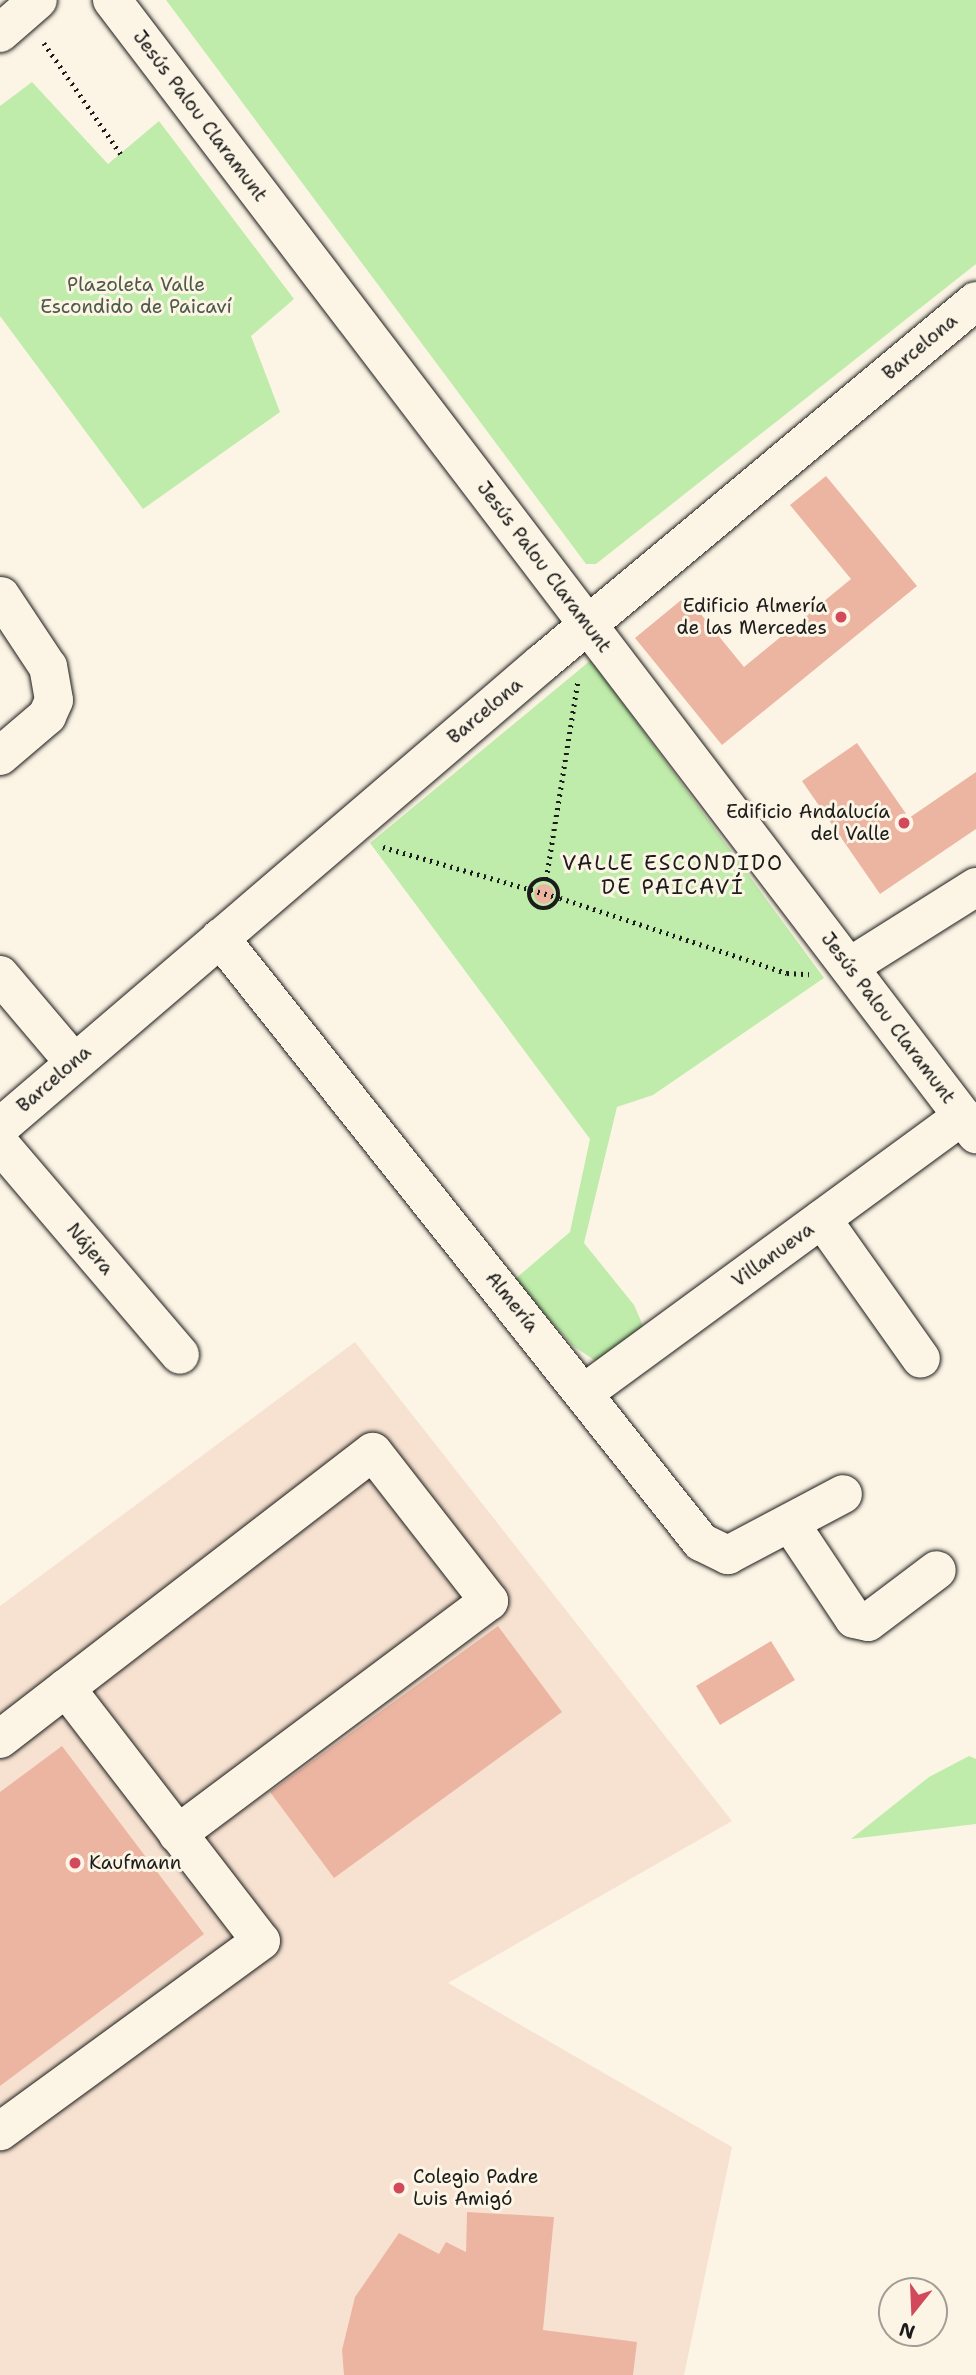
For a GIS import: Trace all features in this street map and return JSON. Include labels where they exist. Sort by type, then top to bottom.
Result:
[{"type":"street","name":"Jesús Palou Claramunt","points":[[112,0],[969,1125]]},
{"type":"street","name":"Barcelona","points":[[0,1127],[73,1061],[588,624],[976,301]]},
{"type":"street","points":[[0,756],[47,716],[54,700],[48,667],[1,596]]},
{"type":"street","points":[[844,960],[976,887]]},
{"type":"street","name":"Almería","points":[[220,938],[713,1552],[728,1555],[843,1494]]},
{"type":"street","points":[[0,975],[73,1061]]},
{"type":"street","name":"Villanueva","points":[[584,1393],[822,1219],[969,1125]]},
{"type":"street","name":"Nájera","points":[[0,1144],[180,1354]]},
{"type":"street","points":[[822,1219],[921,1359]]},
{"type":"street","points":[[0,1739],[373,1452],[489,1601],[178,1833]]},
{"type":"street","points":[[790,1523],[855,1619],[868,1622],[937,1570]]},
{"type":"street","points":[[0,2131],[261,1941],[66,1688]]},
{"type":"path","points":[[21,15],[121,154]]},
{"type":"path","points":[[530,889],[546,879],[579,678]]},
{"type":"path","points":[[370,844],[560,898],[787,973],[806,976],[844,960]]},
{"type":"path","points":[[546,879],[558,888],[560,898]]},
{"type":"path","points":[[530,889],[535,908],[544,910],[560,898]]},
{"type":"shaded area","points":[[355,1342],[732,1821],[448,1983],[732,2147],[684,2375],[0,2375],[0,1606]]},
{"type":"green space","points":[[166,0],[976,0],[976,264],[596,564],[586,564]]},
{"type":"green space","name":"Plazoleta Valle Escondido de Paicaví","points":[[32,82],[108,164],[159,121],[294,299],[251,336],[280,412],[143,509],[0,316],[0,106]]},
{"type":"green space","points":[[591,660],[824,978],[653,1095],[617,1107],[584,1243],[634,1305],[648,1337],[599,1363],[573,1346],[514,1280],[570,1232],[590,1139],[370,843]]},
{"type":"green space","points":[[969,1756],[976,1759],[976,1824],[851,1839],[929,1777]]},
{"type":"building","name":"Edificio Almería de las Mercedes","points":[[826,476],[917,586],[722,745],[635,638],[686,596],[744,667],[851,579],[790,505]]},
{"type":"building","name":"Edificio Andalucía del Valle","points":[[857,743],[909,818],[976,772],[976,829],[880,894],[802,781]]},
{"type":"building","points":[[540,884],[548,884],[554,894],[548,904],[540,904],[534,898],[534,890]]},
{"type":"building","points":[[498,1626],[562,1712],[334,1878],[270,1792]]},
{"type":"building","points":[[771,1641],[795,1680],[720,1725],[696,1686]]},
{"type":"building","name":"Kaufmann","points":[[62,1746],[204,1934],[0,2086],[0,1792]]},
{"type":"building","points":[[467,2212],[554,2217],[543,2330],[637,2342],[633,2375],[344,2375],[342,2350],[355,2297],[399,2233],[439,2254],[446,2242],[466,2252]]},
{"type":"place","name":"Edificio Almería de las Mercedes","points":[[841,617]]},
{"type":"place","name":"Edificio Andalucía del Valle","points":[[904,823]]},
{"type":"place","name":"Kaufmann","points":[[75,1863]]},
{"type":"place","name":"Colegio Padre Luis Amigó","points":[[399,2188]]},
{"type":"district","name":"VALLE ESCONDIDO DE PAICAVÍ","points":[[673,875]]}]
